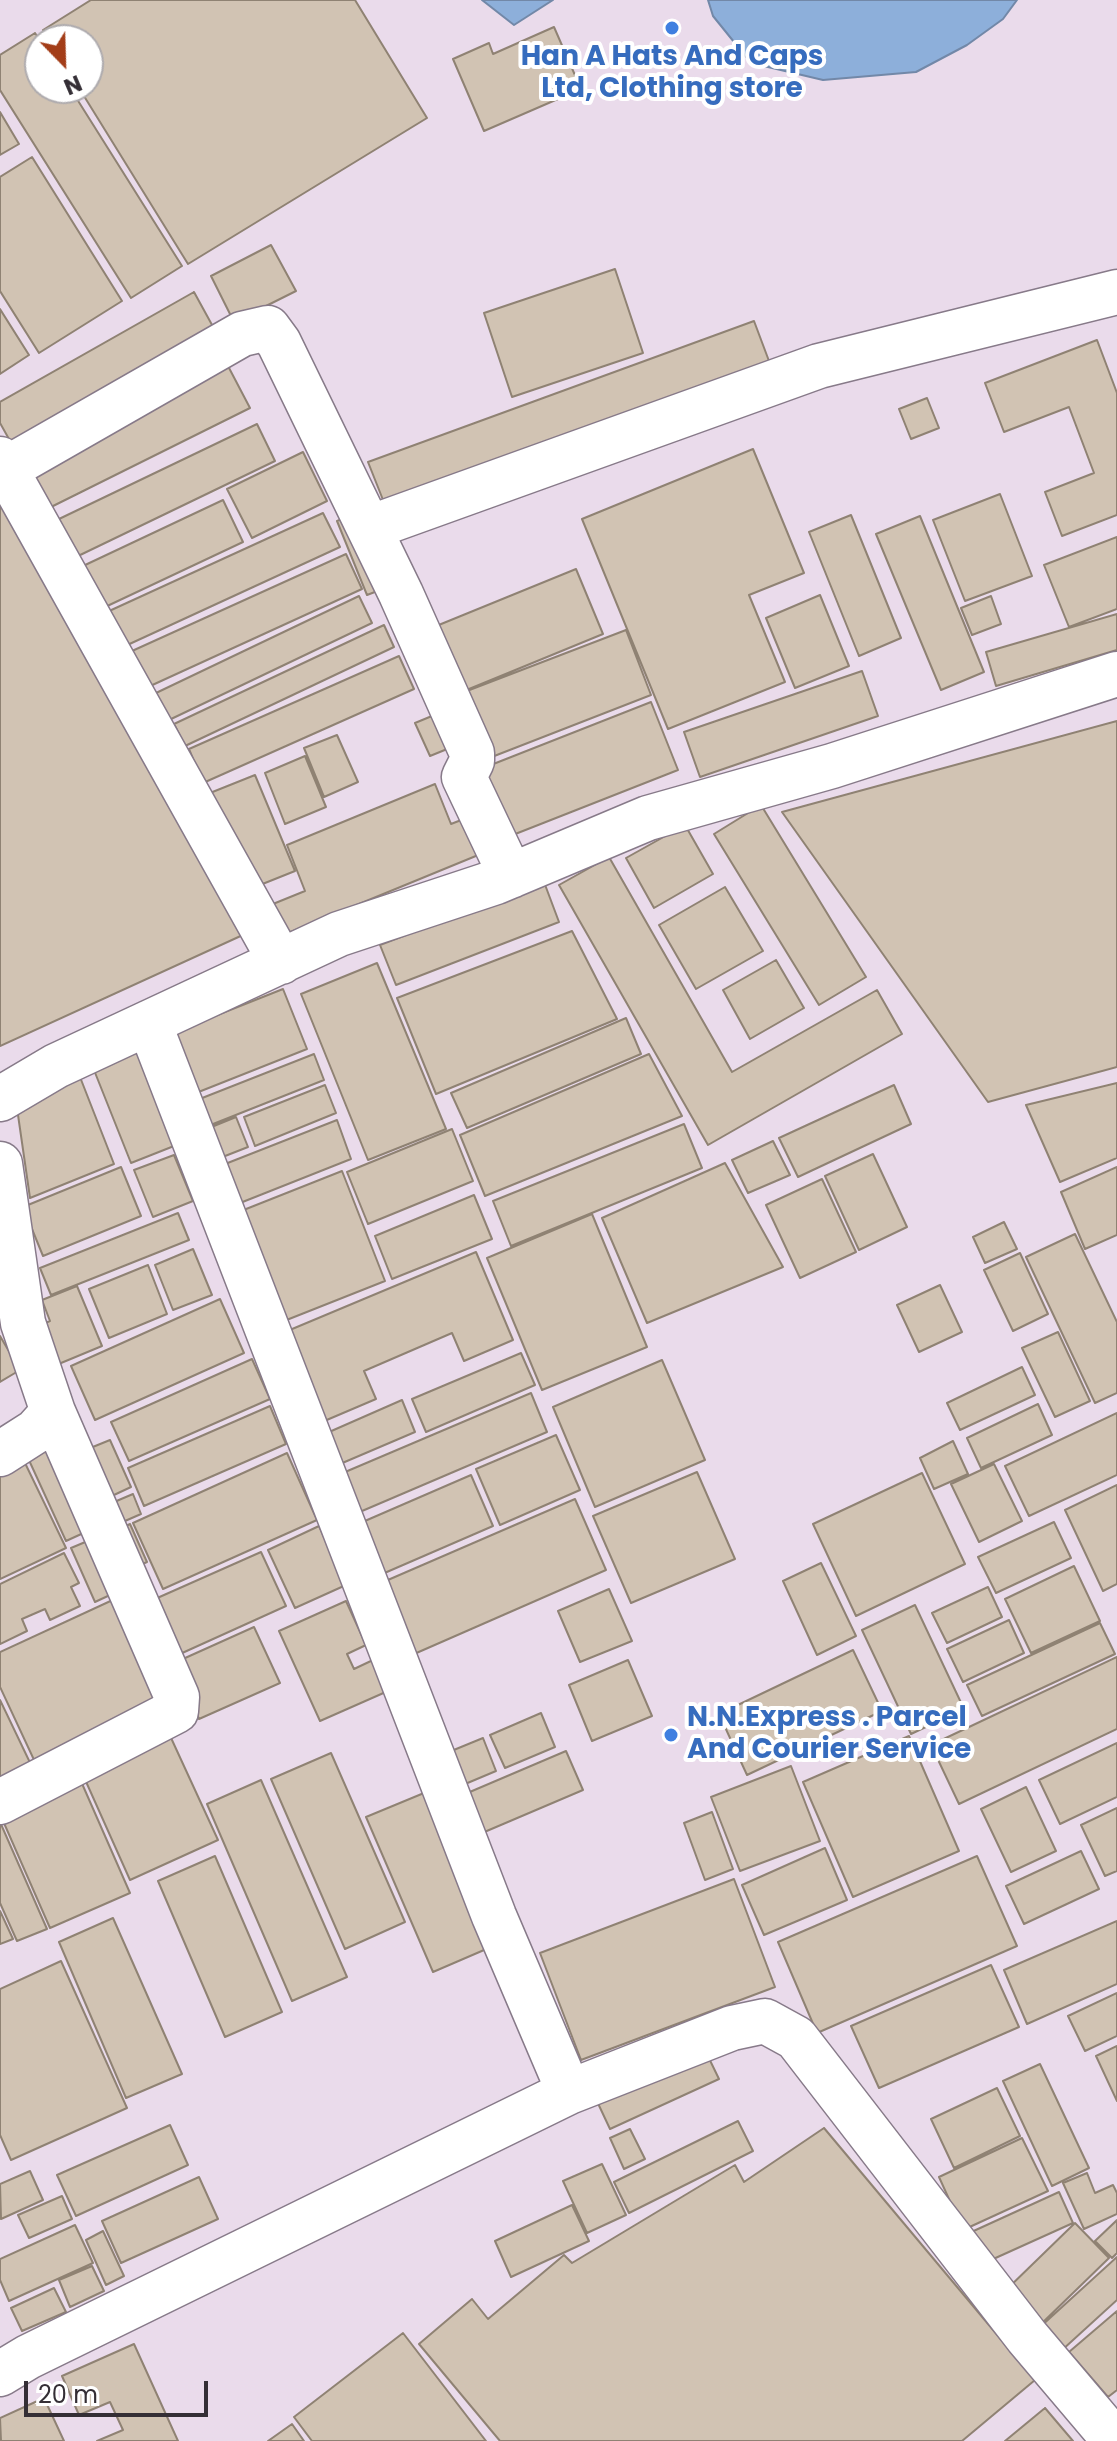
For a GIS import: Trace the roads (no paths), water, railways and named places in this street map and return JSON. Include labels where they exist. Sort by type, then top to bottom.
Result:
[{"type":"street","points":[[369,528],[819,366],[1117,292]]},
{"type":"street","points":[[281,962],[3,464],[242,334],[268,328],[279,343],[369,528],[472,753],[472,761],[464,777],[511,876]]},
{"type":"street","points":[[0,1099],[56,1066],[339,934],[511,876],[648,818],[832,766],[1117,674]]},
{"type":"street","points":[[149,1023],[494,1916],[569,2092]]},
{"type":"street","points":[[0,1164],[23,1323],[53,1412],[177,1697],[176,1711],[0,1802]]},
{"type":"street","points":[[0,1454],[36,1431],[53,1412]]},
{"type":"street","points":[[0,2374],[28,2357],[569,2092],[732,2028],[765,2021],[796,2038],[1027,2337],[1115,2441]]},
{"type":"water","points":[[482,0],[553,0],[514,25]]},
{"type":"water","points":[[708,0],[1017,0],[1003,19],[967,45],[916,72],[823,80],[751,63],[713,16]]},
{"type":"place","name":"Han A Hats And Caps Ltd, Clothing store","points":[[672,28]]},
{"type":"place","name":"N.N.Express . Parcel And Courier Service","points":[[671,1735]]}]
